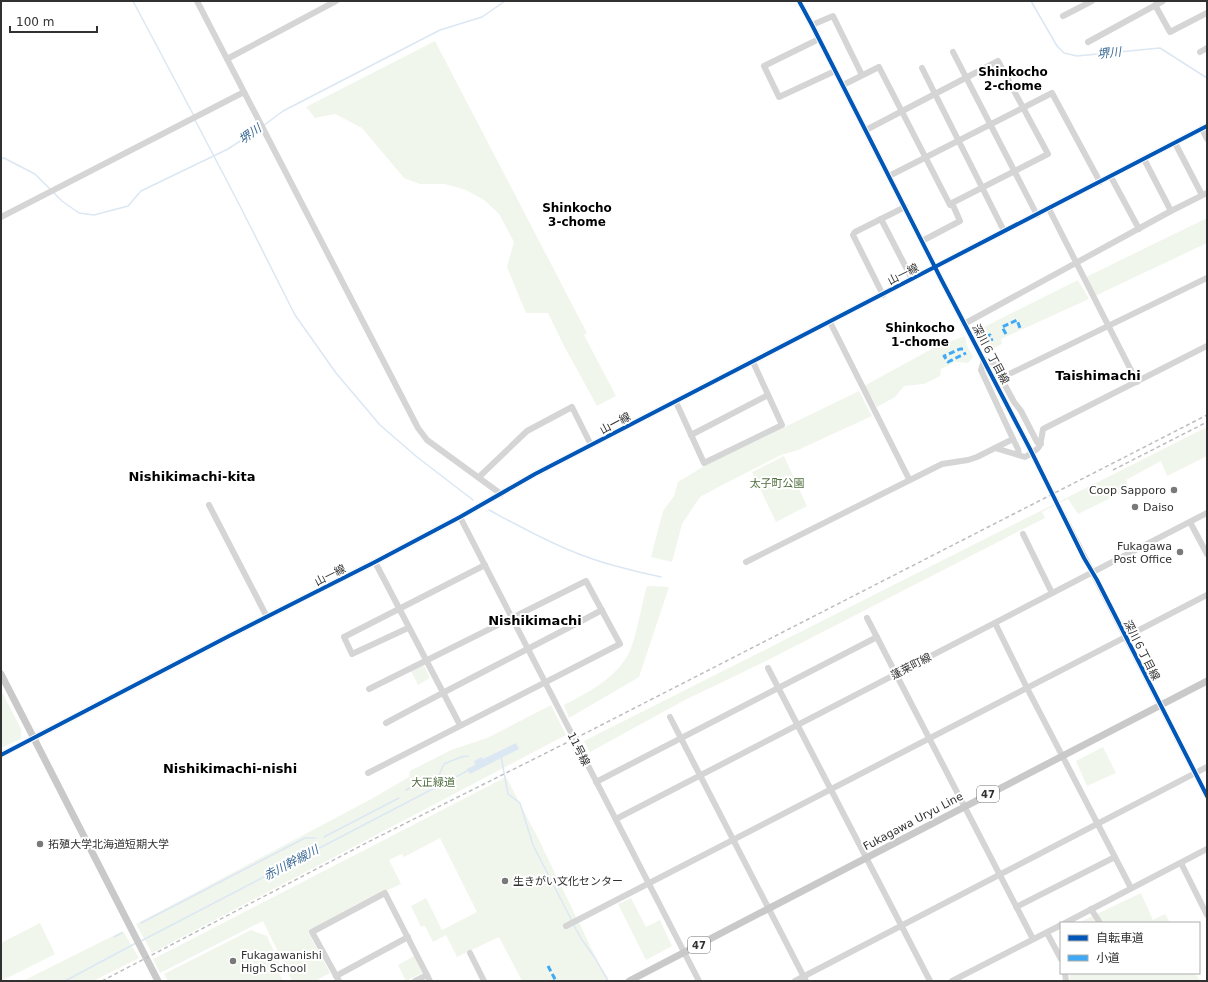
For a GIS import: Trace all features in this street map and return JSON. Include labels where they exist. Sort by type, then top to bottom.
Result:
[{"type":"main road","points":[[1,674],[158,981]]},
{"type":"main road","name":"Fukagawa Uryu Line","points":[[628,981],[1207,681]]},
{"type":"street","points":[[197,1],[418,428],[427,440],[501,494]]},
{"type":"street","points":[[227,59],[336,1]]},
{"type":"street","name":"深川６丁目線","points":[[799,1],[935,268],[1030,449]]},
{"type":"street","points":[[1063,16],[1092,1]]},
{"type":"street","points":[[1088,42],[1162,1]]},
{"type":"street","points":[[1155,5],[1170,32],[1207,13]]},
{"type":"street","points":[[812,26],[833,16],[862,75]]},
{"type":"street","points":[[819,39],[764,66],[779,96],[835,71]]},
{"type":"street","points":[[1200,52],[1207,48]]},
{"type":"street","points":[[953,52],[1037,215]]},
{"type":"street","points":[[866,130],[998,61],[1048,154],[952,204]]},
{"type":"street","points":[[843,86],[879,67],[950,205],[952,204],[960,221],[922,241]]},
{"type":"street","points":[[922,68],[1004,231]]},
{"type":"street","points":[[1,217],[244,92]]},
{"type":"street","points":[[889,176],[1052,93],[1100,182]]},
{"type":"street","points":[[1205,128],[1207,139]]},
{"type":"street","name":"山一線","points":[[1,755],[460,518],[535,474],[1205,128]]},
{"type":"street","points":[[964,324],[1204,194],[1175,143]]},
{"type":"street","points":[[1144,159],[1171,212]]},
{"type":"street","points":[[1111,177],[1139,229]]},
{"type":"street","points":[[883,295],[853,235],[855,232],[905,207]]},
{"type":"street","points":[[1049,209],[1137,382]]},
{"type":"street","points":[[881,219],[912,279]]},
{"type":"street","points":[[1001,378],[1207,278]]},
{"type":"street","points":[[830,322],[909,479]]},
{"type":"street","points":[[995,448],[1025,457],[1038,450],[1043,429],[1207,346]]},
{"type":"street","points":[[1018,455],[1018,449],[981,370],[984,360],[993,362],[1014,402],[1021,411],[1037,442],[1040,444]]},
{"type":"street","points":[[676,402],[704,463],[782,425],[753,362]]},
{"type":"street","points":[[691,435],[768,395]]},
{"type":"street","points":[[479,477],[527,431],[572,407],[591,446]]},
{"type":"street","points":[[746,562],[909,479],[942,464],[977,457],[1013,439]]},
{"type":"street","points":[[209,505],[268,617]]},
{"type":"street","name":"深川６丁目線","points":[[1062,513],[1207,796]]},
{"type":"street","name":"蓬莱町線","points":[[616,819],[1207,513]]},
{"type":"street","name":"11号線","points":[[460,518],[649,883],[698,981]]},
{"type":"street","points":[[1190,522],[1207,554]]},
{"type":"street","points":[[1023,534],[1052,593]]},
{"type":"street","points":[[375,562],[408,628],[460,725]]},
{"type":"street","points":[[408,628],[352,654],[344,637],[485,565]]},
{"type":"street","points":[[368,773],[620,644],[586,581],[369,689]]},
{"type":"street","points":[[566,926],[1207,595]]},
{"type":"street","points":[[386,723],[602,610]]},
{"type":"street","points":[[867,618],[1033,939]]},
{"type":"street","points":[[994,623],[1131,888]]},
{"type":"street","points":[[596,782],[877,637]]},
{"type":"street","points":[[768,668],[799,725],[930,981]]},
{"type":"street","points":[[670,717],[805,979]]},
{"type":"street","points":[[795,981],[805,979],[999,874],[1207,767]]},
{"type":"street","points":[[1067,922],[1207,849]]},
{"type":"street","points":[[1016,907],[1115,857]]},
{"type":"street","points":[[1180,863],[1207,914]]},
{"type":"street","points":[[408,937],[337,978],[312,932],[385,893],[408,937],[430,981]]},
{"type":"street","points":[[1091,909],[1099,922]]},
{"type":"street","points":[[952,981],[1060,926]]},
{"type":"street","points":[[1047,933],[1060,957]]},
{"type":"street","points":[[470,953],[484,981]]},
{"type":"street","points":[[415,981],[427,975]]},
{"type":"green space","points":[[435,41],[587,333],[584,335],[616,396],[597,406],[564,346],[548,313],[526,313],[507,267],[514,242],[499,214],[484,200],[466,190],[445,184],[420,184],[404,178],[362,128],[335,114],[315,118],[306,107]]},
{"type":"green space","points":[[1207,218],[1207,243],[1095,296],[1086,277]]},
{"type":"green space","points":[[1078,280],[1089,299],[1001,339],[1002,344],[989,350],[980,329]]},
{"type":"green space","points":[[965,336],[967,346],[973,357],[968,363],[955,362],[941,369],[940,376],[924,384],[904,386],[895,397],[877,407],[864,386],[937,346]]},
{"type":"green space","points":[[859,391],[872,416],[798,450],[781,455],[700,497],[682,524],[672,562],[651,557],[663,511],[674,496],[678,482],[704,466]]},
{"type":"green space","points":[[1207,427],[1207,456],[1167,476],[1161,461],[1126,480],[1129,489],[1078,514],[1068,499],[1042,512],[1045,518],[766,661],[685,700],[590,752],[584,741]]},
{"type":"green space","name":"太子町公園","points":[[784,456],[807,506],[776,522],[752,472]]},
{"type":"green space","points":[[647,586],[669,587],[639,677],[569,718],[564,705],[605,680],[625,660],[635,635]]},
{"type":"green space","points":[[424,665],[430,678],[418,685],[411,671]]},
{"type":"green space","points":[[1,690],[21,729],[21,739],[1,748]]},
{"type":"green space","name":"大正緑道","points":[[551,705],[566,735],[152,953],[136,924],[373,798],[409,777],[410,771],[451,750],[487,738]]},
{"type":"green space","points":[[1103,747],[1116,773],[1087,786],[1076,761]]},
{"type":"green space","points":[[506,777],[538,838],[598,962],[609,979],[604,981],[522,981],[499,937],[457,957],[446,935],[433,942],[425,926],[421,927],[411,906],[426,898],[442,930],[477,912],[440,838],[404,857],[402,854],[389,860],[401,884],[357,904],[308,932],[330,973],[315,981],[292,981],[263,921],[160,973],[153,959]]},
{"type":"green space","points":[[1141,893],[1153,920],[1165,914],[1169,922],[1080,922]]},
{"type":"green space","points":[[631,898],[646,927],[660,920],[672,946],[646,960],[618,904]]},
{"type":"green space","points":[[40,923],[55,954],[1,981],[1,943]]},
{"type":"green space","name":"Fukagawanishi High School","points":[[251,930],[267,936],[282,969],[278,971],[283,981],[168,981],[164,974]]},
{"type":"green space","points":[[123,931],[139,958],[93,981],[23,981]]},
{"type":"green space","points":[[414,956],[422,973],[406,981],[398,965]]},
{"type":"green space","points":[[1069,974],[1196,974],[1200,981],[1070,981]]},
{"type":"shaded area","points":[[516,743],[519,749],[470,774],[467,769],[475,765],[474,761],[482,757],[483,759]]},
{"type":"waterway","points":[[133,1],[194,116]]},
{"type":"waterway","name":"堺川","points":[[263,126],[283,111],[440,30],[482,17],[505,1]]},
{"type":"waterway","name":"堺川","points":[[1031,1],[1057,46],[1064,53],[1077,56],[1160,48],[1207,78]]},
{"type":"waterway","points":[[195,120],[295,315],[336,373],[380,425],[417,457],[473,500]]},
{"type":"waterway","name":"堺川","points":[[53,192],[62,201],[79,213],[94,215],[128,206],[141,191],[228,149],[260,128]]},
{"type":"waterway","name":"堺川","points":[[1,159],[4,158],[35,174],[50,189]]},
{"type":"waterway","points":[[489,510],[559,546],[580,555],[615,566],[661,577]]},
{"type":"waterway","points":[[406,790],[416,784],[426,783],[436,778],[444,764],[461,757],[468,756]]},
{"type":"waterway","points":[[501,756],[508,794],[520,803],[533,845],[572,921]]},
{"type":"waterway","name":"赤川幹線川","points":[[141,941],[469,770]]},
{"type":"waterway","points":[[324,837],[399,798]]},
{"type":"waterway","points":[[141,923],[305,838],[315,838]]},
{"type":"waterway","points":[[573,924],[608,981]]},
{"type":"waterway","points":[[114,937],[122,933]]},
{"type":"waterway","name":"赤川幹線川","points":[[65,981],[136,943]]},
{"type":"tunnel","points":[[1030,449],[1062,513]]},
{"type":"railway","points":[[102,981],[368,842],[574,739],[1207,415]]},
{"type":"railway","points":[[1113,470],[1207,422]]},
{"type":"marked path","points":[[1006,334],[1002,327],[1017,320],[1020,328]]},
{"type":"marked path","points":[[985,337],[990,335],[992,341]]},
{"type":"marked path","points":[[963,349],[944,356],[948,362],[966,353]]},
{"type":"marked path","points":[[548,966],[556,981]]},
{"type":"cycle path","points":[[799,1],[1207,796]]},
{"type":"cycle path","points":[[1,755],[375,562],[460,517],[535,474],[1207,126]]},
{"type":"place","name":"Coop Sapporo","points":[[1174,490]]},
{"type":"place","name":"Daiso","points":[[1135,507]]},
{"type":"place","name":"Fukagawa Post Office","points":[[1180,552]]},
{"type":"place","name":"拓殖大学北海道短期大学","points":[[40,844]]},
{"type":"place","name":"生きがい文化センター","points":[[505,881]]},
{"type":"place","name":"Fukagawanishi High School","points":[[233,961]]},
{"type":"district","name":"Shinkocho 2-chome","points":[[1013,79]]},
{"type":"district","name":"Shinkocho 3-chome","points":[[577,215]]},
{"type":"district","name":"Shinkocho 1-chome","points":[[920,335]]},
{"type":"district","name":"Taishimachi","points":[[1098,375]]},
{"type":"district","name":"Nishikimachi-kita","points":[[192,476]]},
{"type":"district","name":"Nishikimachi","points":[[535,620]]},
{"type":"district","name":"Nishikimachi-nishi","points":[[230,768]]}]
